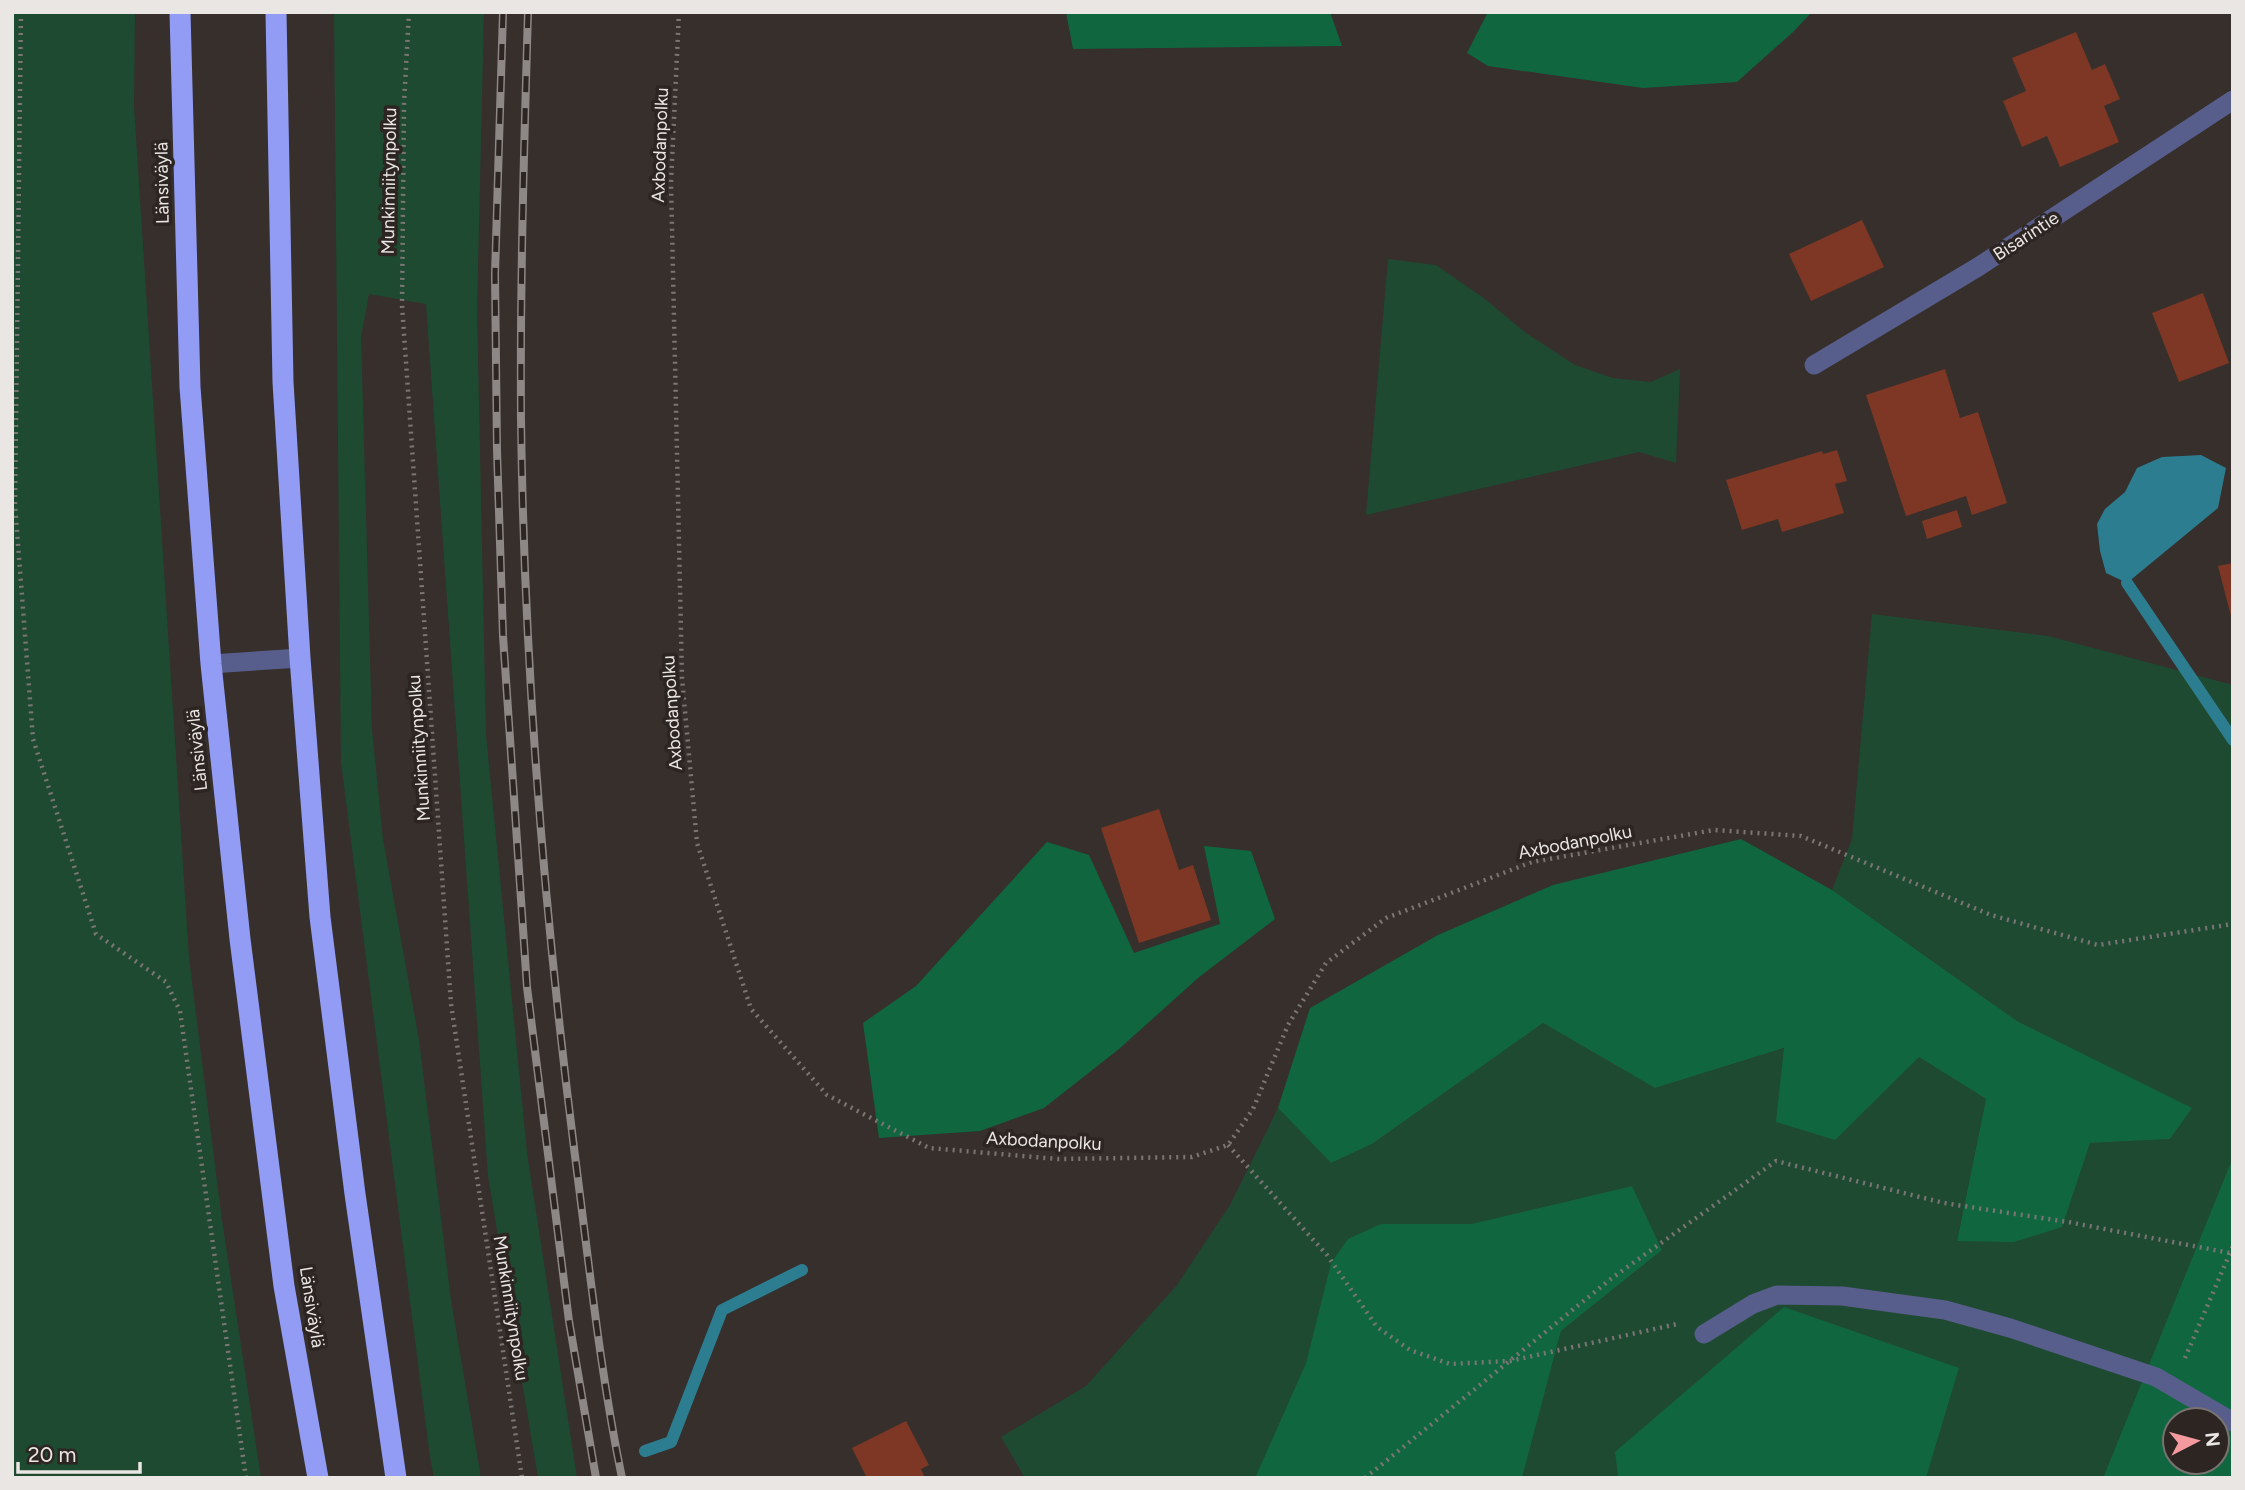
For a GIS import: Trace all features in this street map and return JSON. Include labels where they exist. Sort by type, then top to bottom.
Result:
[{"type":"highway","name":"Länsiväylä","points":[[180,12],[190,387],[211,664],[240,939],[284,1286],[318,1478]]},
{"type":"highway","points":[[276,12],[283,382],[320,917],[355,1194],[396,1478]]},
{"type":"street","name":"Bisarintie","points":[[1814,365],[1978,267],[2233,100]]},
{"type":"street","points":[[211,664],[300,658]]},
{"type":"street","points":[[1704,1334],[1753,1304],[1777,1295],[1842,1296],[1945,1310],[2010,1328],[2157,1377],[2233,1422]]},
{"type":"path","points":[[22,12],[15,505],[33,739],[96,934],[166,982],[180,1011],[246,1478]]},
{"type":"path","name":"Munkinniitynpolku","points":[[409,12],[404,103],[402,305],[451,1004],[522,1478]]},
{"type":"path","name":"Axbodanpolku","points":[[679,12],[671,183],[682,678],[697,843],[751,1009],[828,1095],[929,1148],[1058,1159],[1192,1157],[1228,1145],[1253,1109],[1288,1025],[1326,963],[1386,918],[1532,862],[1714,831],[1801,836],[1991,915],[2098,945],[2233,924]]},
{"type":"path","points":[[1228,1145],[1327,1255],[1377,1327],[1410,1350],[1450,1364],[1510,1362],[1681,1324],[1704,1334]]},
{"type":"path","points":[[2172,1386],[2233,1246]]},
{"type":"green space","points":[[12,12],[135,12],[134,106],[189,958],[221,1213],[261,1478],[12,1478]]},
{"type":"green space","points":[[334,12],[484,12],[477,310],[486,735],[527,1153],[577,1478],[538,1478],[488,1176],[426,304],[369,294],[361,337],[372,730],[383,839],[419,1040],[451,1300],[481,1478],[434,1478],[430,1457],[341,762]]},
{"type":"green space","points":[[1066,12],[1330,12],[1342,46],[1073,49]]},
{"type":"green space","points":[[1488,12],[1812,12],[1737,82],[1643,88],[1488,66],[1467,53]]},
{"type":"green space","points":[[1388,259],[1436,265],[1485,299],[1526,333],[1575,365],[1613,378],[1651,382],[1680,369],[1676,463],[1639,452],[1366,515]]},
{"type":"green space","points":[[1872,614],[2048,636],[2233,685],[2233,1157],[2103,1478],[1926,1478],[1959,1368],[1615,1452],[1618,1478],[1522,1478],[1561,1331],[1662,1250],[1632,1186],[1471,1224],[1381,1224],[1331,1263],[1306,1363],[1255,1478],[1025,1478],[1001,1437],[1086,1386],[1177,1285],[1230,1205],[1278,1108],[1331,1163],[1372,1144],[1543,1023],[1655,1088],[1785,1048],[1919,1057],[1986,1099],[1957,1240],[2062,1227],[2090,1143],[2170,1139],[2191,1108],[2017,1021],[1832,890],[1852,839]]},
{"type":"green space","points":[[1741,839],[1832,890],[2017,1021],[2192,1108],[2170,1139],[2090,1143],[2062,1227],[2014,1242],[1957,1241],[1986,1099],[1919,1057],[1835,1140],[1776,1122],[1784,1048],[1655,1088],[1543,1023],[1372,1144],[1331,1163],[1278,1108],[1310,1008],[1438,935],[1553,885]]},
{"type":"green space","points":[[1047,842],[1089,855],[1134,953],[1220,924],[1204,846],[1251,851],[1275,919],[1198,978],[1119,1049],[1044,1108],[980,1131],[879,1138],[863,1023],[916,986]]},
{"type":"green space","points":[[2233,1157],[2233,1478],[2103,1478]]},
{"type":"green space","points":[[1632,1186],[1662,1250],[1561,1331],[1522,1478],[1255,1478],[1306,1363],[1331,1263],[1348,1239],[1381,1224],[1471,1224]]},
{"type":"green space","points":[[1784,1307],[1959,1368],[1926,1478],[1618,1478],[1615,1452]]},
{"type":"water","points":[[2201,455],[2226,468],[2218,508],[2127,583],[2106,573],[2097,524],[2105,509],[2125,492],[2137,468],[2162,457]]},
{"type":"building","points":[[2076,32],[2092,70],[2105,64],[2120,99],[2104,106],[2119,142],[2060,167],[2047,136],[2022,147],[2003,101],[2026,91],[2012,58]]},
{"type":"building","points":[[1862,220],[1884,267],[1811,301],[1789,254]]},
{"type":"building","points":[[2203,293],[2229,363],[2179,382],[2152,313]]},
{"type":"building","points":[[1945,369],[1960,418],[1978,412],[2007,503],[1972,515],[1966,496],[1906,516],[1866,395]]},
{"type":"building","points":[[1837,450],[1847,481],[1835,484],[1844,513],[1782,532],[1778,519],[1742,530],[1726,480],[1822,451],[1823,454]]},
{"type":"building","points":[[1957,510],[1962,527],[1927,539],[1922,521]]},
{"type":"building","points":[[2233,563],[2233,620],[2232,620],[2218,566]]},
{"type":"building","points":[[1159,809],[1179,870],[1193,865],[1211,920],[1139,943],[1101,828]]},
{"type":"building","points":[[906,1421],[929,1465],[921,1469],[925,1478],[867,1478],[852,1448]]},
{"type":"waterway","points":[[2127,583],[2233,740]]},
{"type":"waterway","points":[[645,1451],[671,1442],[722,1310],[802,1270]]},
{"type":"railway","points":[[503,12],[495,274],[503,636],[527,987],[569,1321],[596,1478]]},
{"type":"railway","points":[[528,12],[521,419],[531,696],[545,880],[564,1064],[601,1358],[622,1478]]}]
